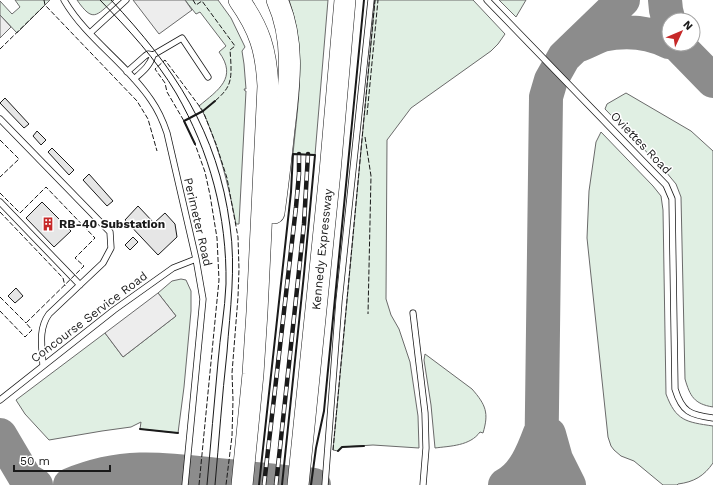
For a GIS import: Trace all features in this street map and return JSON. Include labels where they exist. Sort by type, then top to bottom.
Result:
[{"type":"highway","points":[[239,0],[258,30],[264,48],[268,86],[253,374],[242,485]]},
{"type":"highway","points":[[257,312],[278,186],[290,78],[289,44],[277,0]]},
{"type":"highway","name":"Kennedy Expressway","points":[[298,485],[330,172],[345,7]]},
{"type":"lane","name":"Perimeter Road","points":[[64,0],[69,9],[90,33],[151,99],[160,115],[167,133],[204,299],[185,485]]},
{"type":"lane","points":[[90,33],[126,0]]},
{"type":"lane","points":[[325,485],[339,301],[371,0]]},
{"type":"lane","name":"Oviettes Road","points":[[487,0],[666,184],[672,199],[675,389],[679,401],[686,410],[699,416],[713,418]]},
{"type":"lane","points":[[127,72],[148,54],[153,54],[182,38],[208,77]]},
{"type":"lane","points":[[134,80],[149,66],[153,54]]},
{"type":"lane","points":[[0,119],[110,232],[111,248],[103,263],[44,320],[41,330],[43,365]]},
{"type":"lane","points":[[0,202],[80,285]]},
{"type":"lane","name":"Concourse Service Road","points":[[0,400],[114,310],[173,268],[196,258]]},
{"type":"lane","points":[[412,313],[425,413],[426,448],[423,485]]},
{"type":"green space","points":[[15,0],[50,0],[17,33],[0,15],[0,1],[12,14],[20,7]]},
{"type":"green space","points":[[77,0],[114,0],[95,15],[87,12]]},
{"type":"green space","points":[[185,0],[218,0],[231,18],[245,47],[242,51],[246,89],[244,89],[246,91],[239,224],[236,224],[220,156],[206,119],[199,106],[219,89],[223,83],[227,69],[219,52],[226,46],[200,12],[196,14]]},
{"type":"green space","points":[[289,0],[328,0],[315,155],[293,154],[300,77],[298,39],[295,19]]},
{"type":"green space","points":[[375,0],[473,0],[505,34],[491,51],[411,108],[387,140],[386,299],[391,315],[399,329],[410,362],[418,416],[419,448],[373,445],[342,447],[338,451],[333,450]]},
{"type":"green space","points":[[499,0],[526,0],[516,17]]},
{"type":"green space","points":[[626,93],[691,131],[713,151],[713,407],[701,404],[691,395],[685,379],[681,197],[676,184],[666,172],[605,109],[607,104]]},
{"type":"green space","points":[[601,132],[661,196],[663,210],[666,394],[674,410],[683,419],[713,426],[713,463],[698,478],[677,485],[663,485],[634,461],[621,456],[611,446],[608,437],[587,238],[589,191],[596,142]]},
{"type":"green space","points":[[181,279],[186,280],[191,291],[191,311],[178,433],[140,429],[141,422],[131,427],[49,440],[25,414],[16,400],[105,333],[123,357],[176,316],[158,293],[172,281]]},
{"type":"green space","points":[[425,354],[472,389],[477,395],[483,405],[486,415],[483,433],[480,432],[476,437],[465,443],[435,448],[431,405],[424,360]]},
{"type":"shaded area","points":[[133,0],[185,0],[192,10],[159,34]]},
{"type":"shaded area","points":[[0,15],[11,27],[0,38]]},
{"type":"shaded area","points":[[158,293],[176,316],[123,357],[105,333]]},
{"type":"building","points":[[5,98],[29,124],[24,128],[0,103]]},
{"type":"building","points":[[37,131],[46,140],[41,145],[33,136]]},
{"type":"building","points":[[52,148],[74,170],[69,175],[48,152]]},
{"type":"building","points":[[89,174],[113,201],[107,206],[83,180]]},
{"type":"building","name":"RB-40 Substation","points":[[42,202],[71,231],[54,247],[26,218]]},
{"type":"building","points":[[138,206],[154,223],[165,213],[175,224],[177,237],[158,255],[125,220]]},
{"type":"building","points":[[133,237],[138,242],[130,250],[125,245]]},
{"type":"building","points":[[16,288],[23,296],[15,303],[8,296]]},
{"type":"taxiway","points":[[541,485],[546,97],[551,80],[564,57],[623,0]]},
{"type":"taxiway","points":[[665,0],[666,12]]},
{"type":"taxiway","points":[[579,45],[602,35],[611,33],[637,33],[661,39]]},
{"type":"taxiway","points":[[685,52],[713,81]]},
{"type":"taxiway","points":[[505,485],[512,481],[523,469],[531,455],[540,433]]},
{"type":"taxiway","points":[[549,434],[556,459],[569,485]]},
{"type":"taxiway","points":[[0,435],[26,479],[36,485]]},
{"type":"taxiway","points":[[70,485],[107,473],[143,470],[179,471],[314,485]]},
{"type":"tram line","points":[[100,0],[151,56],[176,93],[188,115],[207,161],[220,209],[226,259],[226,284],[207,485]]},
{"type":"tram line","points":[[111,0],[154,50],[190,103],[204,131],[215,160],[224,192],[232,242],[232,273],[231,305],[215,485]]},
{"type":"railway","points":[[264,485],[296,207],[299,154]]},
{"type":"railway","points":[[276,485],[304,224],[308,154]]},
{"type":"fence","points":[[44,0],[45,5],[137,101],[148,119],[157,151]]},
{"type":"fence","points":[[193,0],[196,5],[202,1],[235,46],[230,50],[231,72],[228,86],[225,91],[203,111]]},
{"type":"fence","points":[[333,450],[375,0]]},
{"type":"fence","points":[[367,115],[378,0]]},
{"type":"fence","points":[[0,49],[45,5]]},
{"type":"fence","points":[[199,485],[219,280],[217,238],[205,172],[195,144],[184,121],[167,92],[165,83],[155,69],[165,60],[203,111],[227,178],[238,237],[239,269],[232,373],[232,436],[226,485]]},
{"type":"fence","points":[[365,137],[371,176],[368,314]]},
{"type":"fence","points":[[0,140],[19,159],[0,177]]},
{"type":"fence","points":[[0,193],[20,213],[46,187],[95,238],[75,258],[84,266],[26,323],[32,330],[25,337],[0,311]]},
{"type":"fence","points":[[0,212],[63,278],[65,286]]},
{"type":"fence","points":[[0,297],[26,323]]},
{"type":"wall","points":[[311,485],[316,448],[324,411],[364,0]]},
{"type":"wall","points":[[195,144],[184,121],[203,111],[215,101]]},
{"type":"wall","points":[[259,485],[291,192],[293,154],[315,155],[282,485]]},
{"type":"wall","points":[[140,429],[178,433]]},
{"type":"wall","points":[[338,451],[342,447],[364,446]]},
{"type":"place","name":"RB-40 Substation","points":[[48,224]]}]
